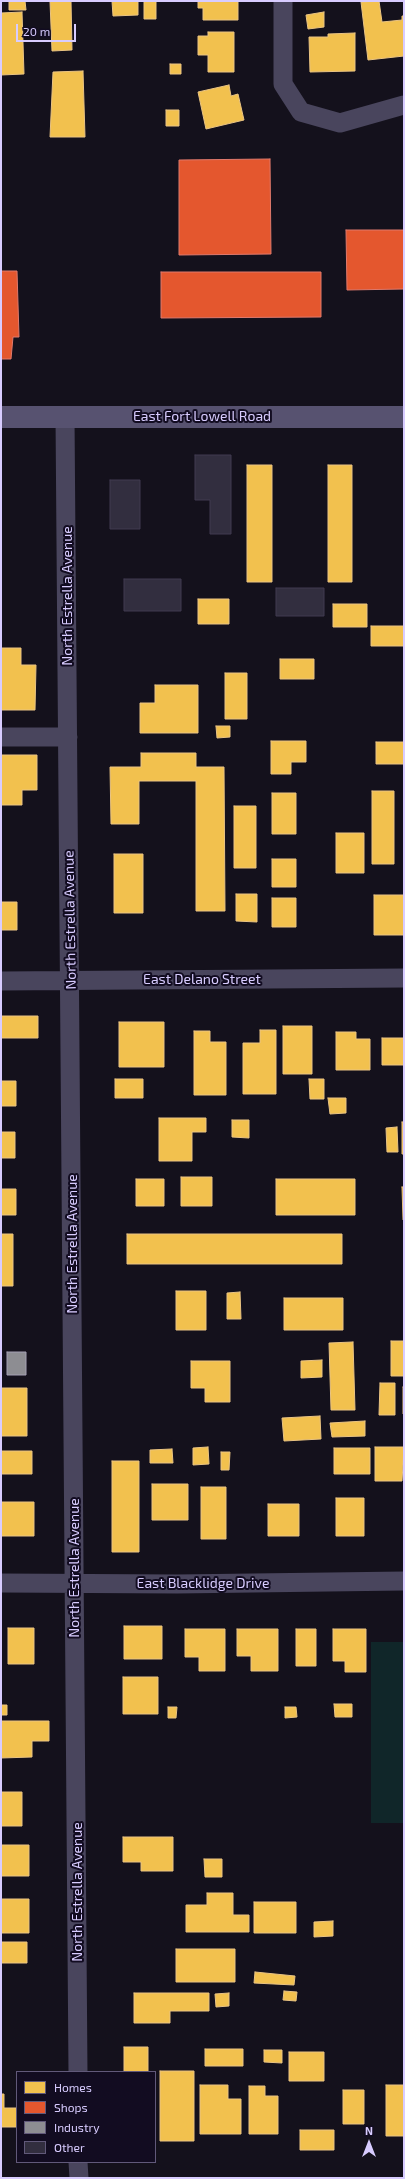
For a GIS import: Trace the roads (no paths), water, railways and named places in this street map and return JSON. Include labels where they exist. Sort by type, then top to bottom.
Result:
[{"type":"main road","name":"East Fort Lowell Road","points":[[1,417],[404,417]]},
{"type":"street","points":[[283,1],[283,84],[301,112],[340,123],[404,105]]},
{"type":"street","name":"North Estrella Avenue","points":[[65,416],[78,2071]]},
{"type":"street","points":[[1,737],[68,737]]},
{"type":"street","name":"East Delano Street","points":[[1,981],[404,978]]},
{"type":"street","name":"East Blacklidge Drive","points":[[1,1583],[74,1582],[177,1584],[404,1581]]},
{"type":"street","points":[[78,2163],[79,2178]]}]
